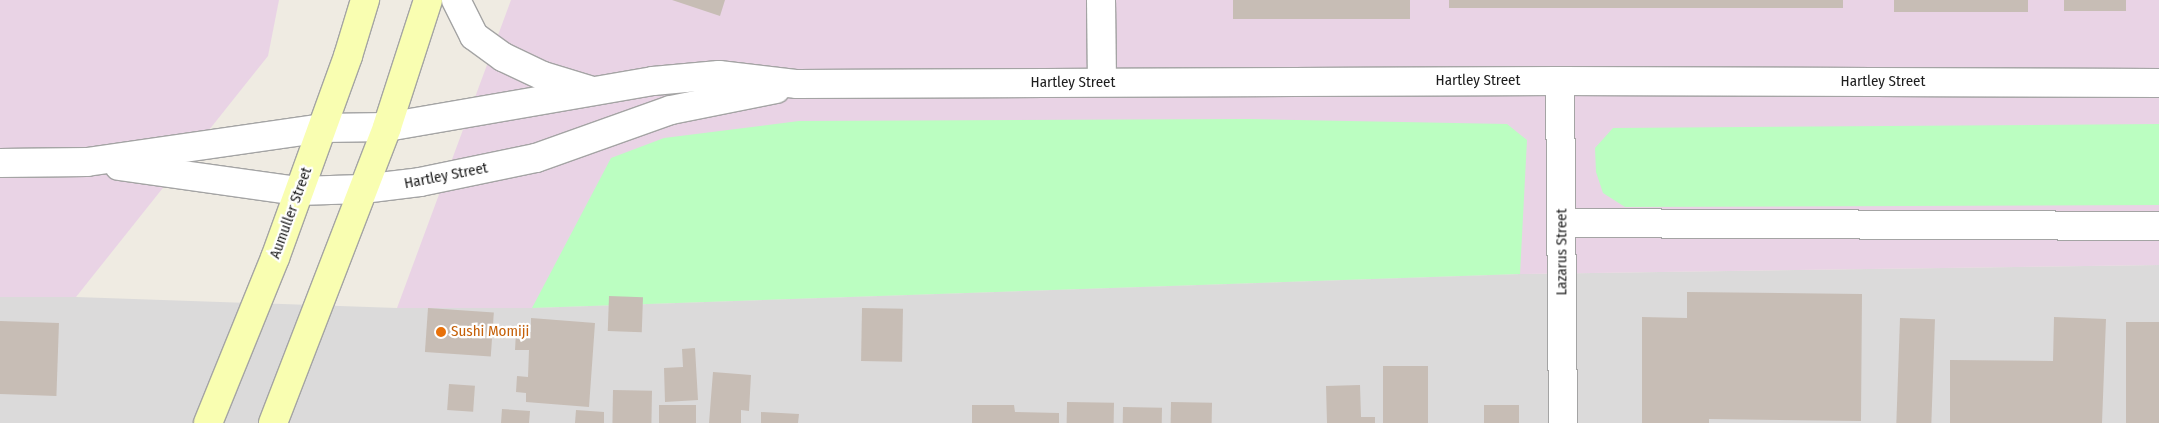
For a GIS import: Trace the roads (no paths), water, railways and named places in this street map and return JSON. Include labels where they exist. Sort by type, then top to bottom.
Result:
[{"type":"main road","name":"Aumuller Street","points":[[208,423],[322,128],[365,0]]},
{"type":"main road","points":[[273,423],[387,127],[428,0]]},
{"type":"street","name":"Hartley Street","points":[[456,0],[474,36],[503,57],[543,76],[594,92]]},
{"type":"street","points":[[1102,0],[1102,82]]},
{"type":"street","name":"Hartley Street","points":[[0,163],[87,162],[322,128],[387,127],[653,81],[719,75],[796,84],[1560,81],[2159,83]]},
{"type":"street","name":"Lazarus Street","points":[[1560,81],[1563,423]]},
{"type":"street","name":"Hartley Street","points":[[87,162],[298,191],[362,189],[433,180],[536,158],[671,110],[796,84]]},
{"type":"street","points":[[1561,223],[2159,226]]},
{"type":"place","name":"Sushi Momiji","points":[[441,332]]}]
